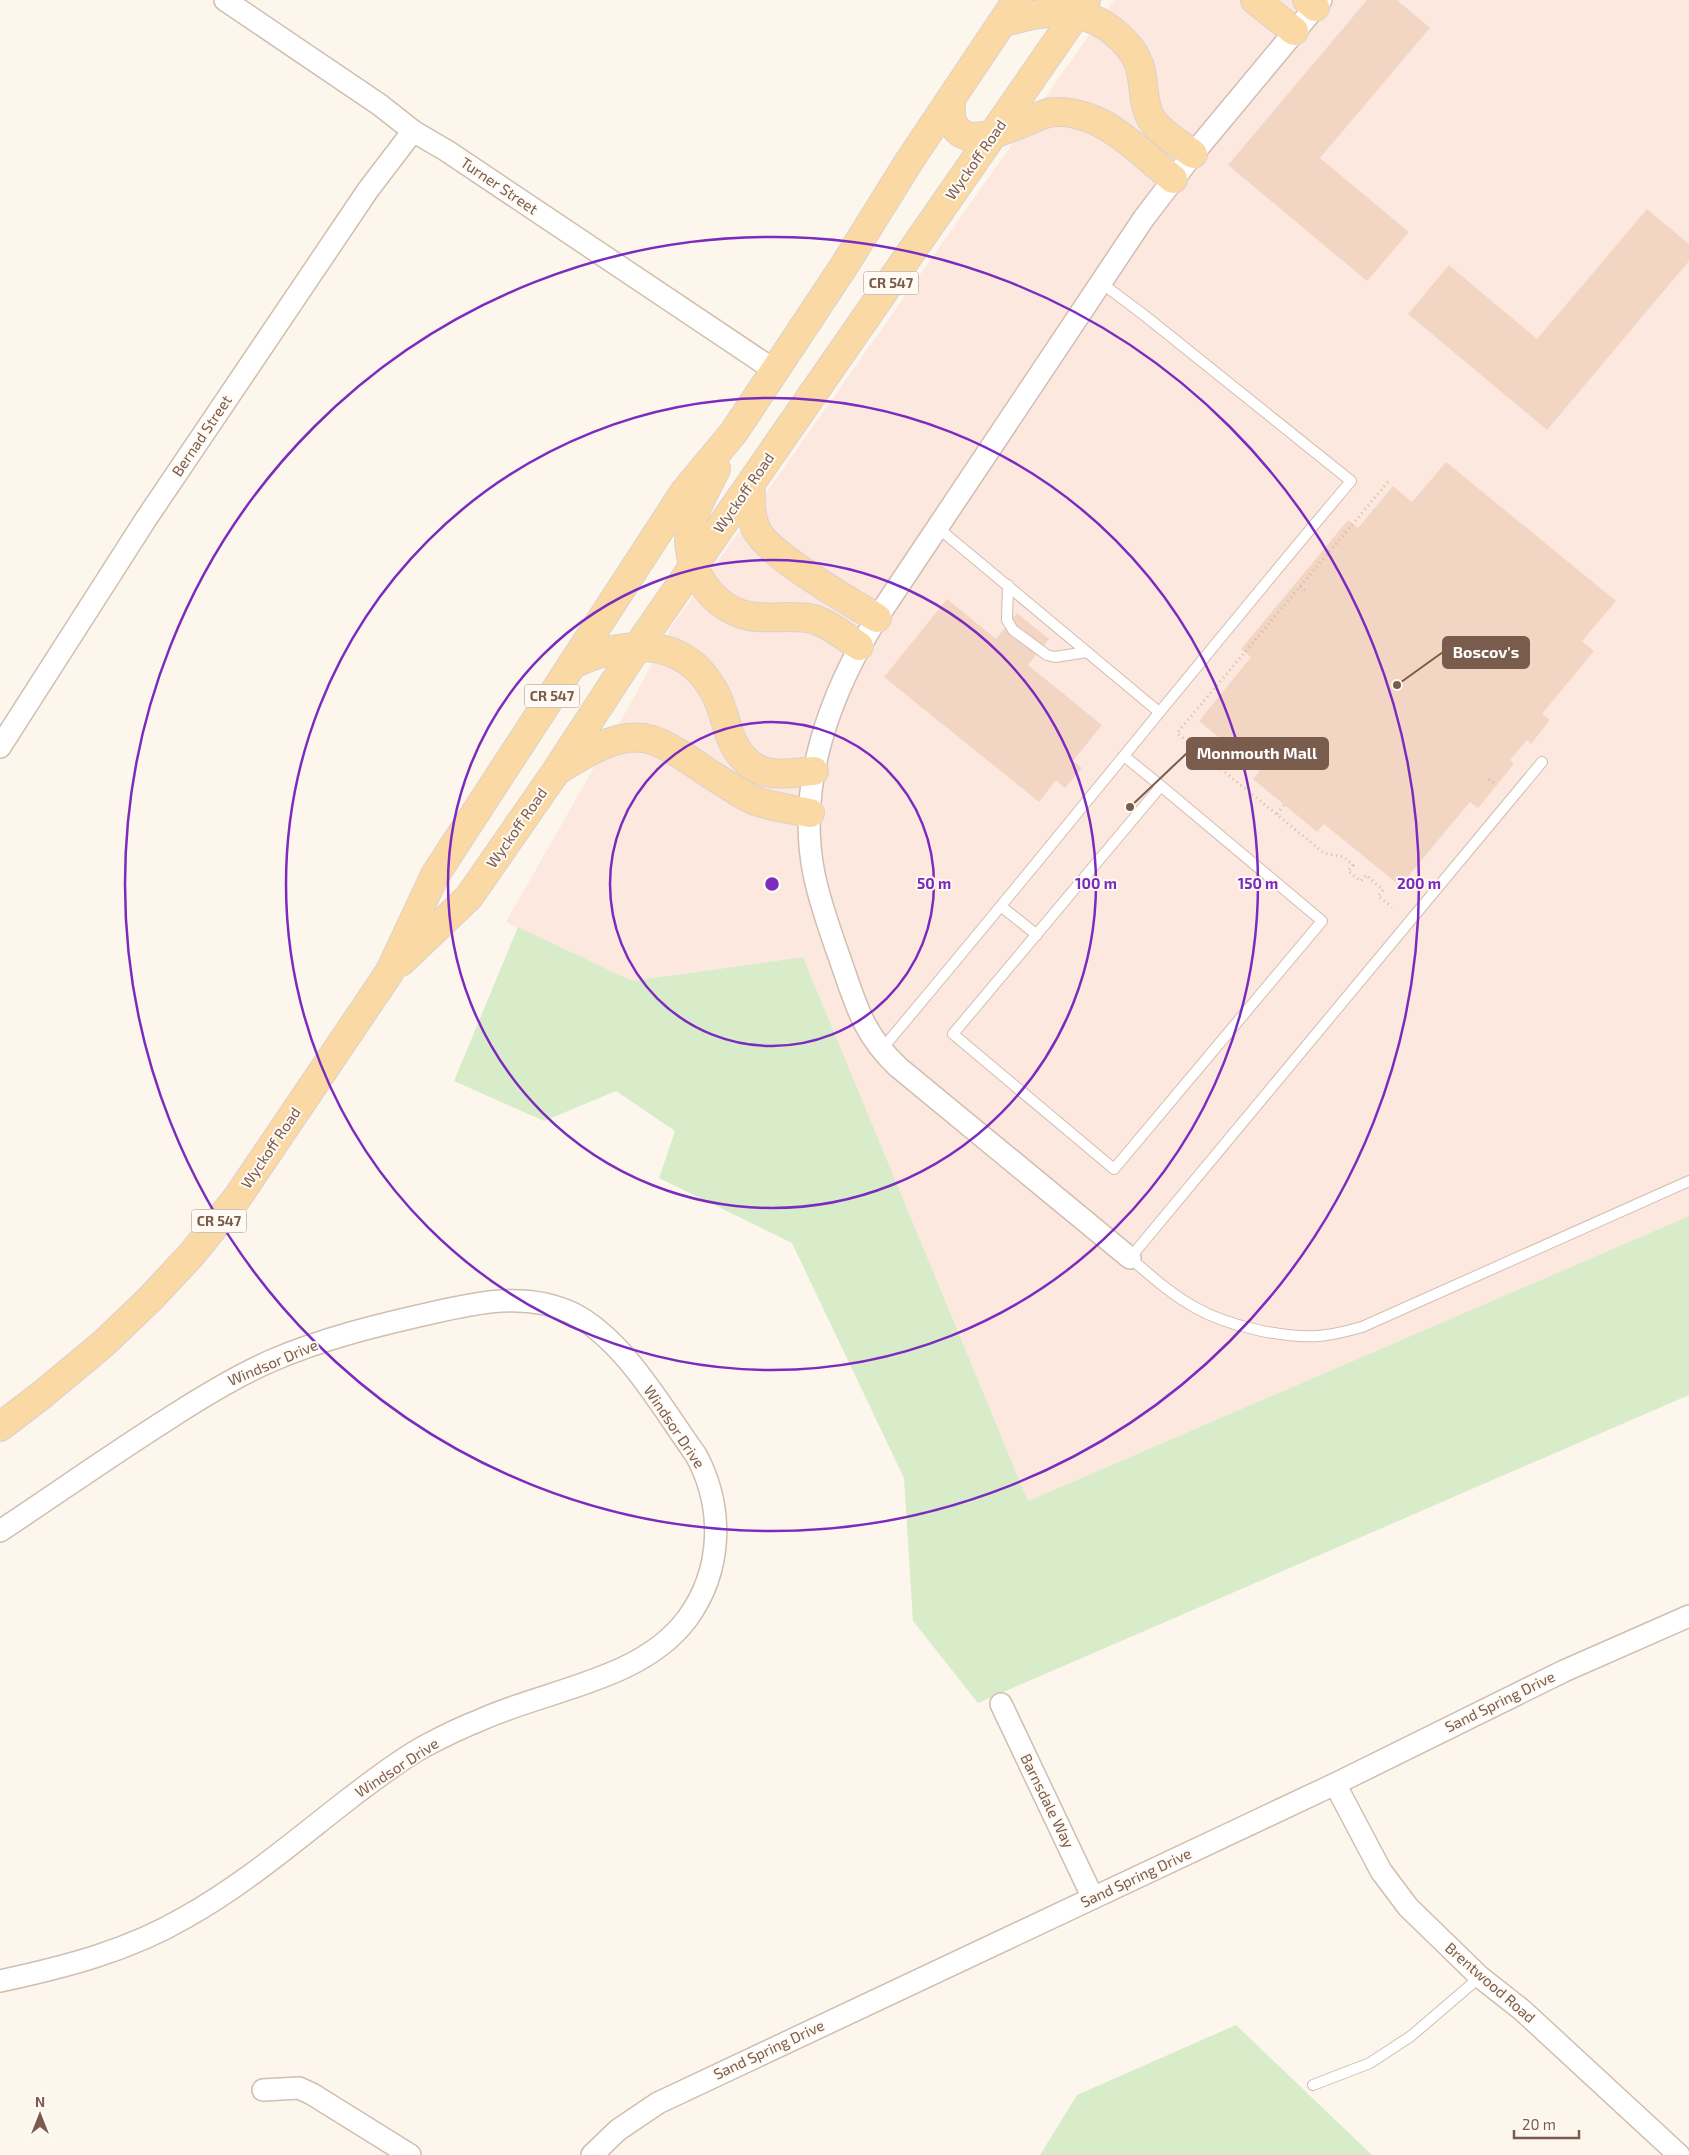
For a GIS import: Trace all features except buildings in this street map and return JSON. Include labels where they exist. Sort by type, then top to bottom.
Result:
[{"type":"main road","name":"Wyckoff Road","points":[[0,1427],[103,1344],[150,1299],[192,1254],[238,1198],[389,973],[435,875],[684,491],[734,432],[844,266],[908,162],[1017,0]]},
{"type":"main road","points":[[1255,0],[1294,31]]},
{"type":"main road","name":"Wyckoff Road","points":[[389,973],[469,897],[555,773],[694,564],[996,132],[1081,7]]},
{"type":"main road","points":[[1002,23],[1038,13],[1064,11],[1081,7],[1124,41],[1139,63],[1147,107],[1152,119],[1161,130],[1193,154]]},
{"type":"main road","points":[[951,98],[952,122],[962,134],[976,138],[1049,113],[1080,115],[1113,130],[1173,179]]},
{"type":"main road","points":[[734,432],[693,519],[690,539],[694,564],[708,591],[722,604],[735,612],[756,617],[812,619],[829,626],[859,646]]},
{"type":"main road","points":[[751,484],[751,509],[757,531],[763,539],[795,566],[877,618]]},
{"type":"main road","points":[[573,664],[606,650],[638,646],[663,649],[676,654],[698,670],[714,691],[730,737],[745,759],[755,767],[774,773],[814,771]]},
{"type":"main road","points":[[555,773],[589,751],[605,744],[626,739],[643,738],[665,746],[750,798],[766,804],[810,813]]},
{"type":"street","name":"Turner Street","points":[[224,0],[380,105],[413,130],[774,370]]},
{"type":"street","points":[[1130,1258],[898,1067],[871,1037],[860,1018],[826,920],[813,866],[810,813],[814,771],[833,705],[844,675],[859,646],[877,618],[1144,218],[1193,154],[1294,31],[1314,2]]},
{"type":"street","name":"Bernad Street","points":[[0,747],[151,511],[368,190],[413,130]]},
{"type":"street","name":"Windsor Drive","points":[[0,1531],[145,1434],[227,1382],[274,1360],[340,1336],[384,1324],[471,1304],[525,1300],[554,1306],[584,1320],[608,1338],[631,1364],[696,1455],[708,1483],[715,1512],[716,1546],[710,1572],[702,1593],[686,1619],[666,1642],[647,1656],[623,1668],[480,1720],[425,1746],[384,1772],[225,1893],[186,1918],[152,1935],[96,1958],[0,1981]]},
{"type":"street","name":"Sand Spring Drive","points":[[592,2155],[618,2130],[658,2103],[1335,1784],[1564,1671],[1689,1616]]},
{"type":"street","name":"Barnsdale Way","points":[[1000,1704],[1093,1898]]},
{"type":"street","name":"Brentwood Road","points":[[1335,1784],[1381,1870],[1408,1907],[1480,1977],[1522,2010],[1679,2155]]},
{"type":"street","points":[[262,2090],[299,2088],[312,2094],[410,2155]]},
{"type":"lane","points":[[881,1050],[1002,907],[1159,712],[1351,481],[1100,282]]},
{"type":"lane","points":[[938,527],[1159,712]]},
{"type":"lane","points":[[1008,585],[1006,617],[1008,624],[1013,630],[1047,655],[1055,657],[1087,652]]},
{"type":"lane","points":[[1124,756],[1161,786],[1322,921],[1114,1169],[953,1034],[1161,786]]},
{"type":"lane","points":[[1542,762],[1130,1258],[1180,1299],[1212,1316],[1270,1332],[1310,1336],[1339,1333],[1362,1327],[1689,1181]]},
{"type":"lane","points":[[1002,907],[1037,934]]},
{"type":"lane","points":[[1313,2085],[1370,2063],[1412,2036],[1480,1977]]},
{"type":"path","points":[[1388,482],[1178,733],[1324,853],[1344,857],[1353,865],[1348,871],[1360,881],[1366,875],[1383,890],[1378,896],[1392,907]]},
{"type":"path","points":[[1300,587],[1306,591]]},
{"type":"path","points":[[1488,779],[1495,784]]},
{"type":"path","points":[[1277,814],[1284,805]]},
{"type":"shaded area","points":[[1114,0],[1689,0],[1689,1216],[1028,1501],[803,957],[632,981],[506,922],[637,692],[672,626]]},
{"type":"green space","points":[[518,927],[632,981],[803,957],[1028,1501],[1689,1216],[1689,1395],[978,1703],[913,1621],[904,1478],[792,1243],[659,1178],[675,1131],[616,1091],[544,1121],[454,1081]]},
{"type":"green space","points":[[1236,2025],[1372,2155],[1040,2155],[1077,2095]]},
{"type":"place","name":"Boscov's","points":[[1397,685]]},
{"type":"place","name":"Monmouth Mall","points":[[1130,807]]}]
